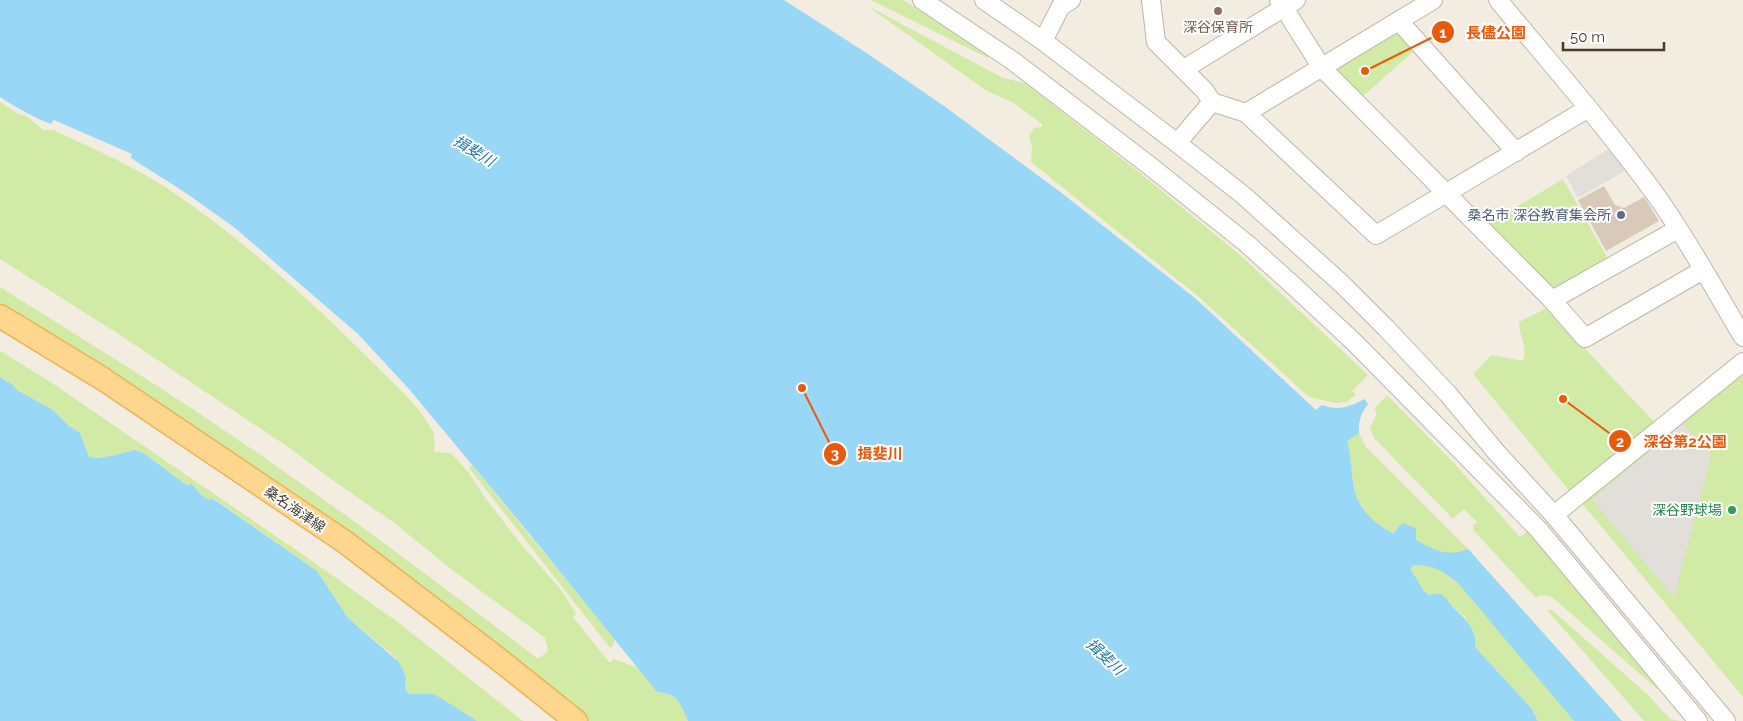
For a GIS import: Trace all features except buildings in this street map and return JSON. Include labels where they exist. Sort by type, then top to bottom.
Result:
[{"type":"main road","name":"桑名海津線","points":[[0,316],[103,379],[345,542],[576,721]]},
{"type":"street","points":[[922,0],[1012,61],[1135,155],[1246,243],[1296,288],[1355,343],[1538,529],[1698,721]]},
{"type":"street","points":[[984,0],[1043,41],[1177,142],[1269,218],[1342,284],[1448,394],[1497,453],[1554,515],[1726,721]]},
{"type":"street","points":[[1043,41],[1061,6],[1071,0]]},
{"type":"street","points":[[1151,0],[1156,42],[1206,92],[1212,102],[1246,113],[1376,236],[1587,109]]},
{"type":"street","points":[[1246,113],[1433,0]]},
{"type":"street","points":[[1498,0],[1620,147],[1678,229],[1743,337]]},
{"type":"street","points":[[1184,69],[1286,2],[1322,68],[1552,300],[1585,338],[1703,270]]},
{"type":"street","points":[[1399,21],[1516,152]]},
{"type":"street","points":[[1177,142],[1212,102]]},
{"type":"street","points":[[1552,300],[1678,229]]},
{"type":"street","points":[[1554,515],[1743,362]]},
{"type":"green space","points":[[871,0],[903,0],[990,55],[988,58]]},
{"type":"green space","points":[[866,5],[1003,78],[1025,83],[1140,173],[1240,255],[1368,375],[1352,391],[1356,395],[1346,402],[1335,403],[1309,397],[1199,297],[1031,162],[1032,146],[1029,136],[1034,128],[1042,127],[1042,124],[1012,102],[987,91]]},
{"type":"green space","points":[[1393,33],[1402,33],[1416,49],[1360,99],[1336,76],[1339,66]]},
{"type":"green space","points":[[0,102],[17,113],[28,117],[43,130],[53,130],[134,169],[165,187],[232,235],[305,298],[414,404],[433,432],[434,452],[451,453],[468,472],[520,543],[562,591],[576,614],[573,617],[610,663],[614,659],[638,668],[657,692],[670,695],[678,700],[688,721],[587,721],[499,651],[0,307],[0,287],[245,444],[377,538],[538,659],[548,651],[545,638],[451,569],[393,522],[291,449],[120,335],[0,259]]},
{"type":"green space","points":[[1563,179],[1608,259],[1551,290],[1488,224]]},
{"type":"green space","points":[[1547,308],[1656,424],[1572,494],[1473,374],[1492,355],[1523,361],[1524,346],[1519,322]]},
{"type":"green space","points":[[0,351],[49,381],[318,565],[399,623],[523,721],[477,721],[421,694],[409,694],[405,688],[406,679],[395,657],[348,618],[317,571],[213,498],[211,500],[205,498],[191,484],[184,483],[143,453],[135,450],[105,457],[89,457],[80,433],[69,426],[53,410],[17,390],[13,385],[0,377]]},
{"type":"green space","points":[[1743,371],[1743,697],[1581,502]]},
{"type":"green space","points":[[1387,395],[1451,460],[1520,537],[1528,531],[1659,686],[1657,689],[1552,597],[1541,595],[1536,598],[1474,531],[1473,526],[1477,522],[1464,509],[1453,519],[1374,438],[1370,428],[1377,413],[1374,409]]},
{"type":"green space","points":[[1359,433],[1366,447],[1468,549],[1622,721],[1538,721],[1531,708],[1475,647],[1465,617],[1438,593],[1429,595],[1424,591],[1411,570],[1412,565],[1395,533],[1386,530],[1374,521],[1360,504],[1356,495],[1346,441]]},
{"type":"green space","points":[[472,465],[615,639],[613,646],[610,648],[469,468]]},
{"type":"green space","points":[[1547,610],[1552,610],[1648,695],[1670,719],[1680,721],[1644,721]]},
{"type":"shaded area","points":[[1610,148],[1626,170],[1578,198],[1566,176]]},
{"type":"shaded area","points":[[1683,424],[1711,455],[1674,598],[1592,499]]},
{"type":"water","points":[[0,0],[784,0],[944,106],[1059,191],[1196,299],[1316,410],[1322,405],[1333,408],[1344,407],[1364,399],[1368,404],[1360,418],[1359,433],[1347,441],[1356,496],[1367,514],[1384,528],[1394,533],[1402,523],[1416,528],[1416,540],[1435,549],[1454,553],[1468,549],[1622,721],[1574,721],[1458,583],[1437,569],[1412,565],[1411,570],[1424,591],[1429,595],[1442,595],[1465,619],[1472,629],[1475,647],[1531,708],[1538,721],[688,721],[678,701],[670,695],[657,692],[528,532],[409,389],[358,334],[235,228],[186,193],[131,158],[132,154],[54,120],[51,124],[44,121],[0,97]]},
{"type":"water","points":[[0,377],[13,385],[17,390],[53,410],[69,426],[80,433],[89,457],[105,457],[135,450],[143,453],[184,483],[191,484],[205,497],[211,500],[212,498],[317,571],[348,618],[399,662],[406,677],[405,688],[409,694],[434,694],[477,721],[0,721]]},
{"type":"place","name":"深谷保育所","points":[[1218,11]]},
{"type":"place","name":"長儘公園","points":[[1365,71]]},
{"type":"place","name":"桑名市 深谷教育集会所","points":[[1621,215]]},
{"type":"place","name":"揖斐川","points":[[802,388]]},
{"type":"place","name":"深谷第2公園","points":[[1563,399]]},
{"type":"place","name":"深谷野球場","points":[[1732,510]]}]
